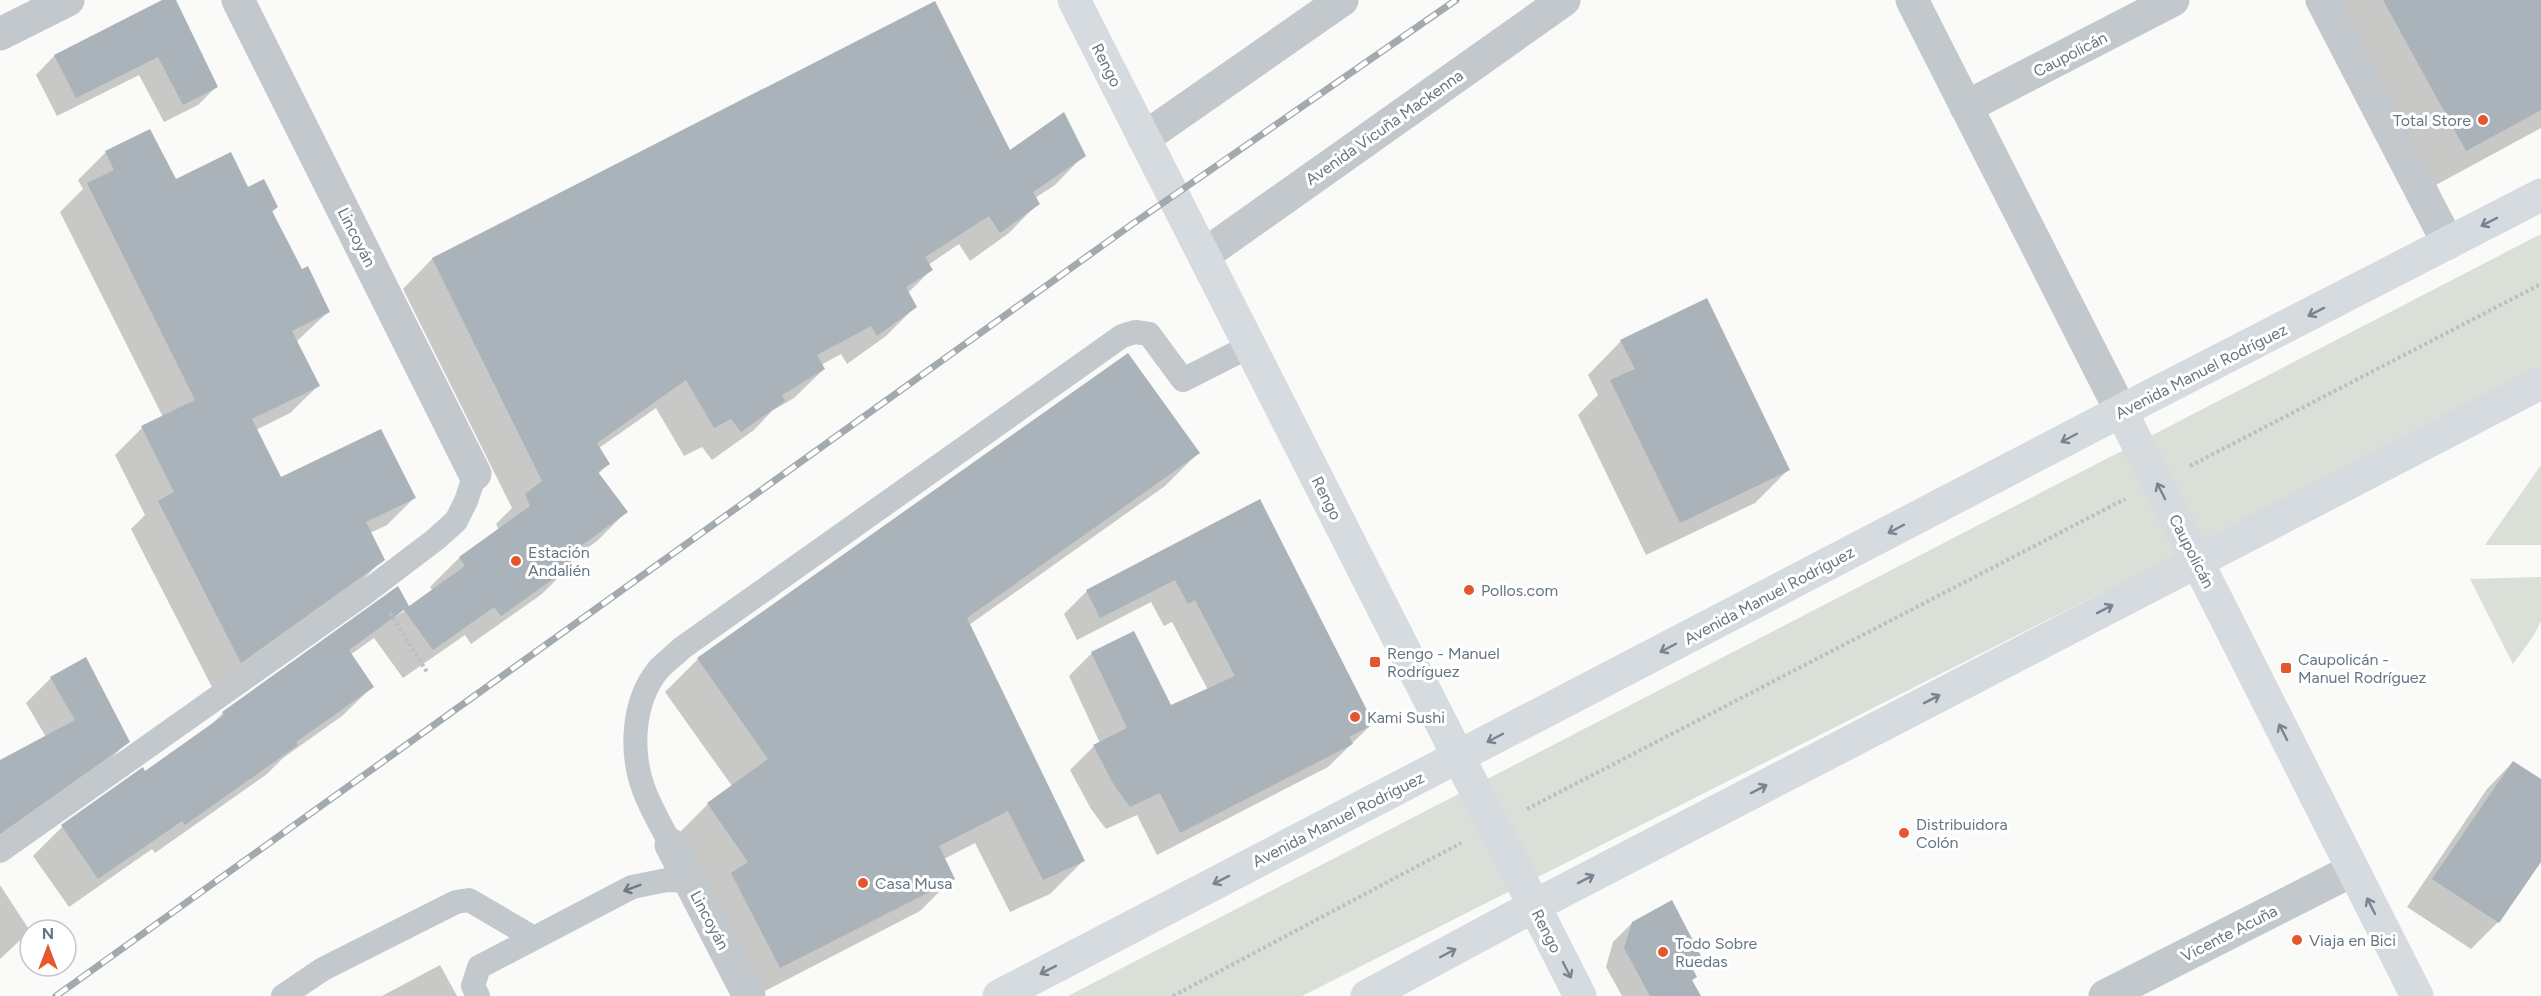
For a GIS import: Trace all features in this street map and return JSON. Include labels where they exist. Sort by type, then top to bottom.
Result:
[{"type":"main road","name":"Rengo","points":[[1074,0],[1580,996]]},
{"type":"main road","name":"Avenida Manuel Rodríguez","points":[[999,996],[2121,411],[2541,195]]},
{"type":"main road","points":[[1367,996],[1534,906],[2541,383]]},
{"type":"main road","name":"Caupolicán","points":[[2121,411],[2417,996]]},
{"type":"street","points":[[0,34],[68,0]]},
{"type":"street","name":"Lincoyán","points":[[238,0],[475,474]]},
{"type":"street","points":[[1144,138],[1342,0]]},
{"type":"street","name":"Avenida Vicuña Mackenna","points":[[1204,255],[1564,0]]},
{"type":"street","name":"Caupolicán","points":[[1912,0],[2121,411]]},
{"type":"street","name":"Caupolicán","points":[[1966,107],[2174,0]]},
{"type":"street","points":[[2322,0],[2448,243]]},
{"type":"street","name":"Lincoyán","points":[[671,844],[749,996]]},
{"type":"street","name":"Vicente Acuña","points":[[2105,996],[2353,870]]},
{"type":"lane","points":[[671,844],[644,790],[637,764],[635,733],[640,706],[658,671],[682,648],[1122,336],[1135,332],[1149,334],[1183,380],[1250,346]]},
{"type":"lane","points":[[0,851],[381,581],[436,539],[456,521],[475,474]]},
{"type":"lane","points":[[478,996],[473,986],[479,967],[632,887],[666,880],[689,881]]},
{"type":"lane","points":[[283,996],[323,969],[456,902],[469,900],[534,938]]},
{"type":"path","points":[[1173,996],[1494,826],[2541,284]]},
{"type":"path","points":[[381,581],[386,606],[397,628],[427,672]]},
{"type":"shaded area","points":[[2541,234],[2541,371],[1302,996],[1068,996]]},
{"type":"shaded area","points":[[2541,465],[2541,545],[2485,545]]},
{"type":"shaded area","points":[[2541,577],[2541,621],[2513,664],[2470,579]]},
{"type":"building","points":[[162,0],[176,0],[218,87],[183,105],[158,57],[76,98],[54,55]]},
{"type":"building","points":[[2383,0],[2541,0],[2541,110],[2466,151]]},
{"type":"building","points":[[935,1],[1010,150],[1064,112],[1086,156],[1033,192],[1040,204],[1000,233],[989,216],[925,257],[933,270],[906,287],[917,307],[877,336],[871,326],[817,355],[825,369],[782,395],[785,401],[741,432],[731,419],[714,428],[686,380],[597,443],[610,464],[598,472],[628,512],[567,556],[573,565],[501,616],[494,607],[433,650],[404,610],[349,650],[374,687],[296,742],[298,745],[185,825],[182,821],[98,879],[61,825],[143,767],[145,771],[224,715],[222,712],[398,586],[409,606],[405,609],[465,566],[459,557],[530,506],[525,494],[542,481],[432,258]]},
{"type":"building","points":[[150,129],[176,179],[231,152],[248,187],[264,179],[278,207],[272,211],[302,269],[308,266],[330,312],[292,331],[320,386],[252,419],[281,477],[381,429],[416,498],[366,522],[385,560],[241,663],[158,501],[174,492],[141,426],[195,400],[87,183],[114,170],[105,151]]},
{"type":"building","points":[[1707,298],[1790,470],[1680,523],[1610,380],[1635,369],[1620,340]]},
{"type":"building","points":[[1128,353],[1200,453],[967,618],[1085,861],[1043,880],[1008,811],[939,846],[955,879],[780,968],[731,873],[748,862],[707,803],[768,759],[697,658]]},
{"type":"building","points":[[1260,499],[1374,724],[1349,737],[1353,744],[1180,833],[1160,793],[1130,807],[1114,785],[1093,745],[1127,728],[1091,652],[1134,631],[1171,705],[1235,676],[1195,600],[1188,604],[1175,580],[1100,618],[1086,590]]},
{"type":"building","points":[[86,657],[130,742],[0,834],[0,760],[75,720],[50,677]]},
{"type":"building","points":[[2513,761],[2541,779],[2541,862],[2499,923],[2432,879]]},
{"type":"building","name":"Todo Sobre Ruedas","points":[[1672,900],[1701,956],[1689,962],[1697,977],[1692,980],[1701,996],[1650,996],[1624,948],[1632,922]]},
{"type":"railway","points":[[56,996],[1131,225],[1456,0]]},
{"type":"place","name":"Total Store","points":[[2483,120]]},
{"type":"place","name":"Estación Andalién","points":[[516,561]]},
{"type":"place","name":"Pollos.com","points":[[1469,590]]},
{"type":"place","name":"Rengo - Manuel Rodríguez","points":[[1375,662]]},
{"type":"place","name":"Caupolicán - Manuel Rodríguez","points":[[2286,668]]},
{"type":"place","name":"Kami Sushi","points":[[1355,717]]},
{"type":"place","name":"Distribuidora Colón","points":[[1904,833]]},
{"type":"place","name":"Casa Musa","points":[[863,883]]},
{"type":"place","name":"Viaja en Bici","points":[[2297,940]]},
{"type":"place","name":"Todo Sobre Ruedas","points":[[1663,952]]}]
